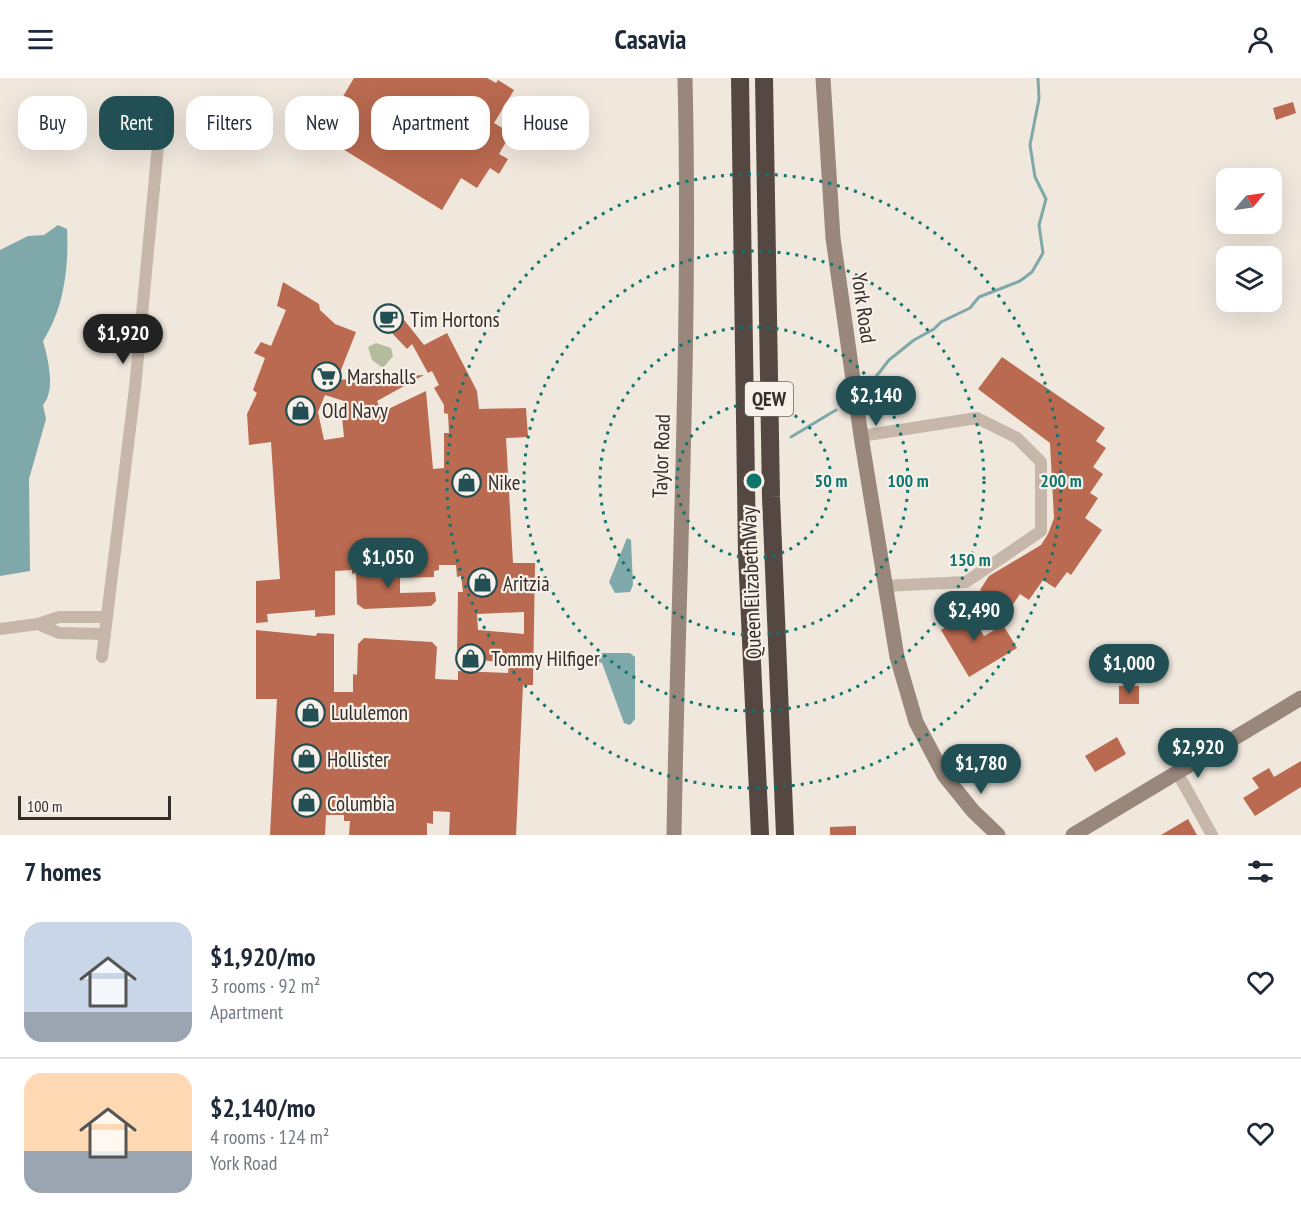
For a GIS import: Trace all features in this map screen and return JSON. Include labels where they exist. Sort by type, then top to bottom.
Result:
[{"type":"highway","name":"Queen Elizabeth Way","points":[[740,78],[747,554],[760,835]]},
{"type":"highway","name":"Queen Elizabeth Way","points":[[764,78],[770,485],[779,721],[787,835]]},
{"type":"highway","points":[[753,835],[754,700]]},
{"type":"main road","name":"Taylor Road","points":[[674,835],[677,616],[688,221],[685,78]]},
{"type":"main road","name":"York Road","points":[[823,78],[833,238],[861,436],[897,657],[916,722],[944,775],[973,811],[998,835]]},
{"type":"main road","points":[[1076,834],[1301,698]]},
{"type":"street","points":[[102,657],[135,388],[158,150]]},
{"type":"street","points":[[861,436],[977,418],[1017,438],[1041,462],[1041,531],[966,582],[884,586]]},
{"type":"street","points":[[0,629],[38,624],[59,617],[106,617]]},
{"type":"street","points":[[38,624],[59,633],[105,634]]},
{"type":"street","points":[[1177,772],[1212,835]]},
{"type":"green space","points":[[376,343],[391,348],[393,356],[383,368],[372,360],[368,347]]},
{"type":"water","points":[[58,225],[67,229],[66,272],[56,315],[43,341],[49,365],[50,383],[47,399],[43,405],[46,419],[29,479],[30,571],[0,576],[0,250],[28,236],[44,235]]},
{"type":"water","points":[[627,538],[631,540],[633,585],[630,592],[615,593],[609,582]]},
{"type":"water","points":[[602,653],[630,653],[635,657],[635,719],[630,725],[624,723],[602,663],[595,661]]},
{"type":"building","points":[[354,78],[487,78],[496,83],[498,80],[514,90],[510,96],[502,96],[502,110],[494,123],[502,128],[502,149],[499,154],[508,159],[499,174],[490,168],[477,188],[461,178],[442,210],[344,150],[359,150],[359,96],[343,96]]},
{"type":"building","points":[[1293,102],[1296,113],[1276,120],[1273,108]]},
{"type":"building","points":[[283,282],[319,304],[320,310],[335,324],[356,332],[337,380],[424,375],[377,401],[382,412],[426,391],[433,469],[444,468],[444,433],[449,433],[448,414],[444,413],[444,405],[434,388],[439,385],[432,371],[428,373],[412,344],[407,349],[378,318],[388,308],[394,314],[397,311],[424,345],[447,333],[477,391],[479,409],[526,408],[528,437],[506,438],[513,563],[535,563],[533,685],[523,685],[516,835],[449,835],[450,812],[433,811],[433,824],[427,823],[427,835],[349,835],[350,821],[344,821],[344,815],[326,815],[325,835],[270,835],[277,699],[256,699],[256,630],[316,636],[317,633],[334,634],[334,692],[353,692],[353,674],[357,675],[358,644],[364,638],[432,642],[437,647],[435,679],[458,680],[458,671],[508,673],[509,664],[457,656],[458,592],[463,592],[461,576],[457,577],[456,565],[439,565],[439,570],[434,571],[434,577],[400,578],[400,593],[435,592],[436,601],[431,606],[364,609],[357,604],[356,573],[352,574],[352,570],[335,571],[335,615],[315,617],[315,610],[267,614],[268,622],[256,623],[256,581],[280,579],[271,442],[249,445],[247,414],[257,393],[253,390],[265,358],[254,353],[261,342],[271,346],[286,310],[277,306]],"holes":[[[325,395],[344,401],[341,408],[344,437],[324,440],[318,412]],[[524,612],[524,634],[478,630],[477,614]]]},
{"type":"building","points":[[1002,357],[1105,428],[1096,441],[1106,448],[1093,467],[1103,474],[1090,493],[1098,498],[1085,518],[1102,530],[1071,575],[1067,572],[1055,588],[1043,580],[1029,600],[1020,594],[1009,610],[980,590],[989,576],[1041,545],[1054,518],[1050,443],[978,389]]},
{"type":"building","points":[[958,604],[973,629],[978,626],[984,636],[1003,625],[1017,648],[969,677],[941,630],[946,627],[939,616]]},
{"type":"building","points":[[1119,686],[1139,686],[1139,704],[1119,704]]},
{"type":"building","points":[[1117,737],[1126,754],[1095,772],[1085,756]]},
{"type":"building","points":[[1301,761],[1301,787],[1255,816],[1243,798],[1259,788],[1252,778],[1269,768],[1274,777]]},
{"type":"building","points":[[1188,819],[1197,835],[1161,835]]},
{"type":"building","points":[[856,826],[856,835],[830,835],[830,827]]},
{"type":"waterway","points":[[875,378],[889,360],[914,340],[934,329],[941,322],[970,308],[979,297],[1020,281],[1032,272],[1043,253],[1039,225],[1046,199],[1035,177],[1030,145],[1039,99],[1038,78]]},
{"type":"waterway","points":[[791,437],[836,410]]},
{"type":"place","name":"Tim Hortons","points":[[389,319]]},
{"type":"place","name":"Marshalls","points":[[326,376]]},
{"type":"place","name":"Old Navy","points":[[301,410]]},
{"type":"place","name":"Nike","points":[[467,482]]},
{"type":"place","name":"Aritzia","points":[[482,583]]},
{"type":"place","name":"Tommy Hilfiger","points":[[470,658]]},
{"type":"place","name":"Lululemon","points":[[310,712]]},
{"type":"place","name":"Hollister","points":[[306,759]]},
{"type":"place","name":"Columbia","points":[[306,803]]}]
